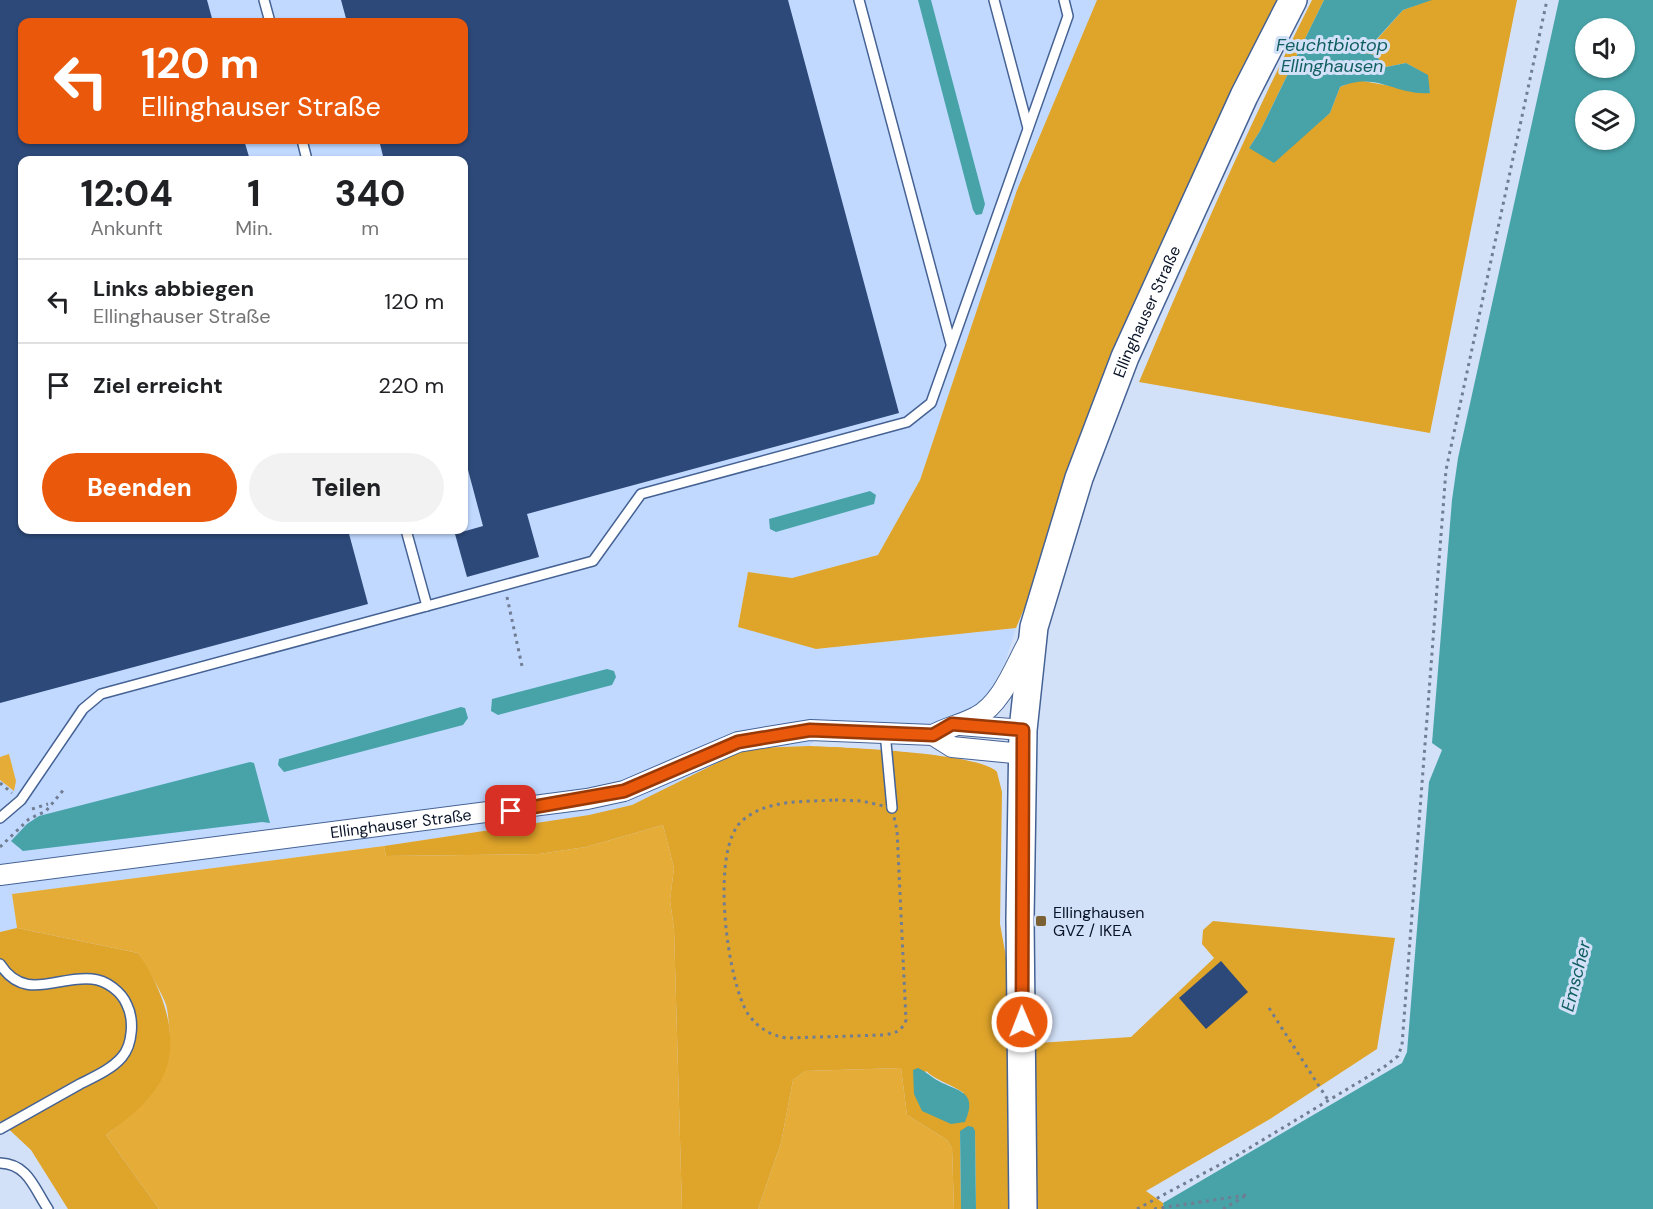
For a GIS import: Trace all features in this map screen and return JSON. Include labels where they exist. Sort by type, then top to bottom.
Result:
[{"type":"main road","name":"Ellinghauser Straße","points":[[1023,1209],[1020,920],[1023,742],[1032,634],[1079,478],[1125,357],[1244,96],[1293,0]]},
{"type":"street","name":"Ellinghauser Straße","points":[[0,874],[576,801],[624,791],[738,742],[810,730],[933,735],[978,717],[999,696],[1032,634]]},
{"type":"street","name":"Ellinghauser Straße","points":[[957,724],[1023,742]]},
{"type":"street","name":"Ellinghauser Straße","points":[[933,735],[952,747],[1023,742]]},
{"type":"lane","points":[[264,0],[269,18]]},
{"type":"lane","points":[[859,0],[951,344]]},
{"type":"lane","points":[[994,0],[1028,128]]},
{"type":"lane","points":[[0,818],[21,801],[82,709],[101,694],[593,561],[641,494],[907,422],[930,403],[1068,16],[1064,0]]},
{"type":"lane","points":[[407,534],[427,606]]},
{"type":"lane","points":[[885,732],[892,808]]},
{"type":"lane","points":[[0,964],[5,972],[22,984],[41,986],[92,978],[106,982],[126,1002],[131,1015],[129,1042],[123,1056],[107,1069],[0,1129]]},
{"type":"lane","points":[[0,1163],[14,1164],[22,1169],[48,1209]]},
{"type":"path","points":[[1137,1209],[1236,1156],[1384,1067],[1398,1056],[1402,1045],[1446,470],[1547,0]]},
{"type":"path","points":[[506,596],[522,666]]},
{"type":"path","points":[[0,783],[9,790]]},
{"type":"path","points":[[0,848],[29,819],[43,813],[64,788]]},
{"type":"path","points":[[853,800],[892,808],[897,830],[907,1006],[904,1028],[884,1035],[786,1038],[772,1035],[759,1027],[748,1014],[733,974],[722,878],[727,852],[740,822],[760,808],[789,803],[853,800]]},
{"type":"path","points":[[32,809],[50,804]]},
{"type":"path","points":[[1269,1008],[1328,1100]]},
{"type":"path","points":[[1154,1209],[1247,1195],[1223,1209]]},
{"type":"shaded area","points":[[0,0],[1097,0],[1017,190],[920,480],[878,555],[792,578],[748,572],[738,626],[816,649],[1016,628],[1005,663],[981,707],[930,732],[831,725],[809,746],[755,748],[735,754],[633,805],[589,815],[384,846],[12,894],[17,928],[0,932]]},
{"type":"shaded area","points":[[1097,0],[1293,0],[1079,478],[1016,628],[816,649],[738,627],[748,572],[792,578],[878,555],[920,480],[1017,190]]},
{"type":"shaded area","points":[[1312,0],[1324,0],[1260,131],[1249,148],[1304,134],[1330,113],[1340,87],[1357,80],[1430,93],[1427,75],[1406,63],[1386,67],[1375,55],[1364,54],[1403,10],[1430,0],[1517,0],[1430,433],[1139,382],[1222,190]]},
{"type":"shaded area","points":[[809,746],[909,752],[966,760],[986,765],[997,772],[1002,792],[1000,924],[1022,1044],[1131,1037],[1214,958],[1202,944],[1203,930],[1213,921],[1395,938],[1377,1049],[1270,1119],[1146,1191],[1163,1203],[1164,1209],[976,1209],[975,1131],[960,1131],[961,1209],[954,1209],[952,1148],[947,1140],[907,1115],[901,1068],[805,1071],[793,1080],[781,1143],[758,1209],[682,1209],[674,929],[670,900],[674,868],[663,825],[586,847],[539,854],[386,856],[384,846],[589,815],[632,805],[735,754],[755,748]],"holes":[[[926,1071],[939,1080],[964,1093],[914,1094]]]},
{"type":"shaded area","points":[[9,754],[16,781],[14,791],[0,780],[0,757]]},
{"type":"shaded area","points":[[663,825],[674,868],[670,900],[674,929],[682,1209],[159,1209],[106,1135],[133,1113],[154,1089],[167,1060],[170,1044],[167,1011],[156,983],[138,953],[17,928],[12,894],[384,846],[386,856],[539,854],[586,847]]},
{"type":"shaded area","points":[[17,928],[138,953],[148,968],[168,1020],[169,1057],[164,1075],[154,1091],[132,1115],[106,1135],[159,1209],[68,1209],[31,1150],[0,1121],[0,932]]},
{"type":"shaded area","points":[[901,1068],[907,1115],[947,1140],[952,1148],[954,1209],[758,1209],[781,1143],[793,1080],[805,1071]]},
{"type":"water","points":[[918,0],[931,0],[985,204],[982,214],[976,215],[973,210]]},
{"type":"water","name":"Feuchtbiotop Ellinghausen","points":[[1324,0],[1432,0],[1403,10],[1364,53],[1375,55],[1386,67],[1406,63],[1428,75],[1430,93],[1406,91],[1365,82],[1340,87],[1330,113],[1274,163],[1249,148],[1260,131]]},
{"type":"water","name":"Emscher","points":[[1559,0],[1653,0],[1653,1209],[1164,1209],[1163,1203],[1402,1063],[1407,1052],[1429,782],[1442,750],[1432,743],[1452,500],[1458,458]]},
{"type":"water","points":[[870,491],[876,495],[874,504],[776,532],[770,529],[769,519]]},
{"type":"water","points":[[607,669],[614,671],[616,677],[612,685],[498,715],[491,711],[492,699]]},
{"type":"water","points":[[461,707],[465,708],[468,718],[463,725],[284,772],[278,765],[279,759]]},
{"type":"water","points":[[250,762],[254,763],[270,823],[262,822],[23,851],[11,841],[27,824],[39,816]]},
{"type":"water","points":[[918,1068],[967,1097],[969,1111],[965,1122],[951,1124],[922,1111],[914,1094],[913,1070]]},
{"type":"water","points":[[968,1126],[973,1127],[975,1131],[976,1209],[961,1209],[960,1131]]},
{"type":"building","points":[[0,0],[207,0],[212,18],[18,18],[18,144],[245,144],[249,156],[18,156],[18,534],[349,534],[368,604],[0,703]]},
{"type":"building","points":[[341,0],[788,0],[899,413],[527,514],[539,557],[467,577],[455,534],[468,534],[468,530],[483,526],[468,470],[468,156],[383,156],[380,144],[468,144],[468,18],[346,18]]},
{"type":"building","points":[[1221,961],[1248,992],[1206,1029],[1179,998]]},
{"type":"place","name":"Ellinghausen GVZ / IKEA","points":[[1041,921]]},
{"type":"route","points":[[511,811],[624,791],[738,742],[810,730],[933,735],[952,724],[1023,730],[1020,920],[1022,1022]]}]
